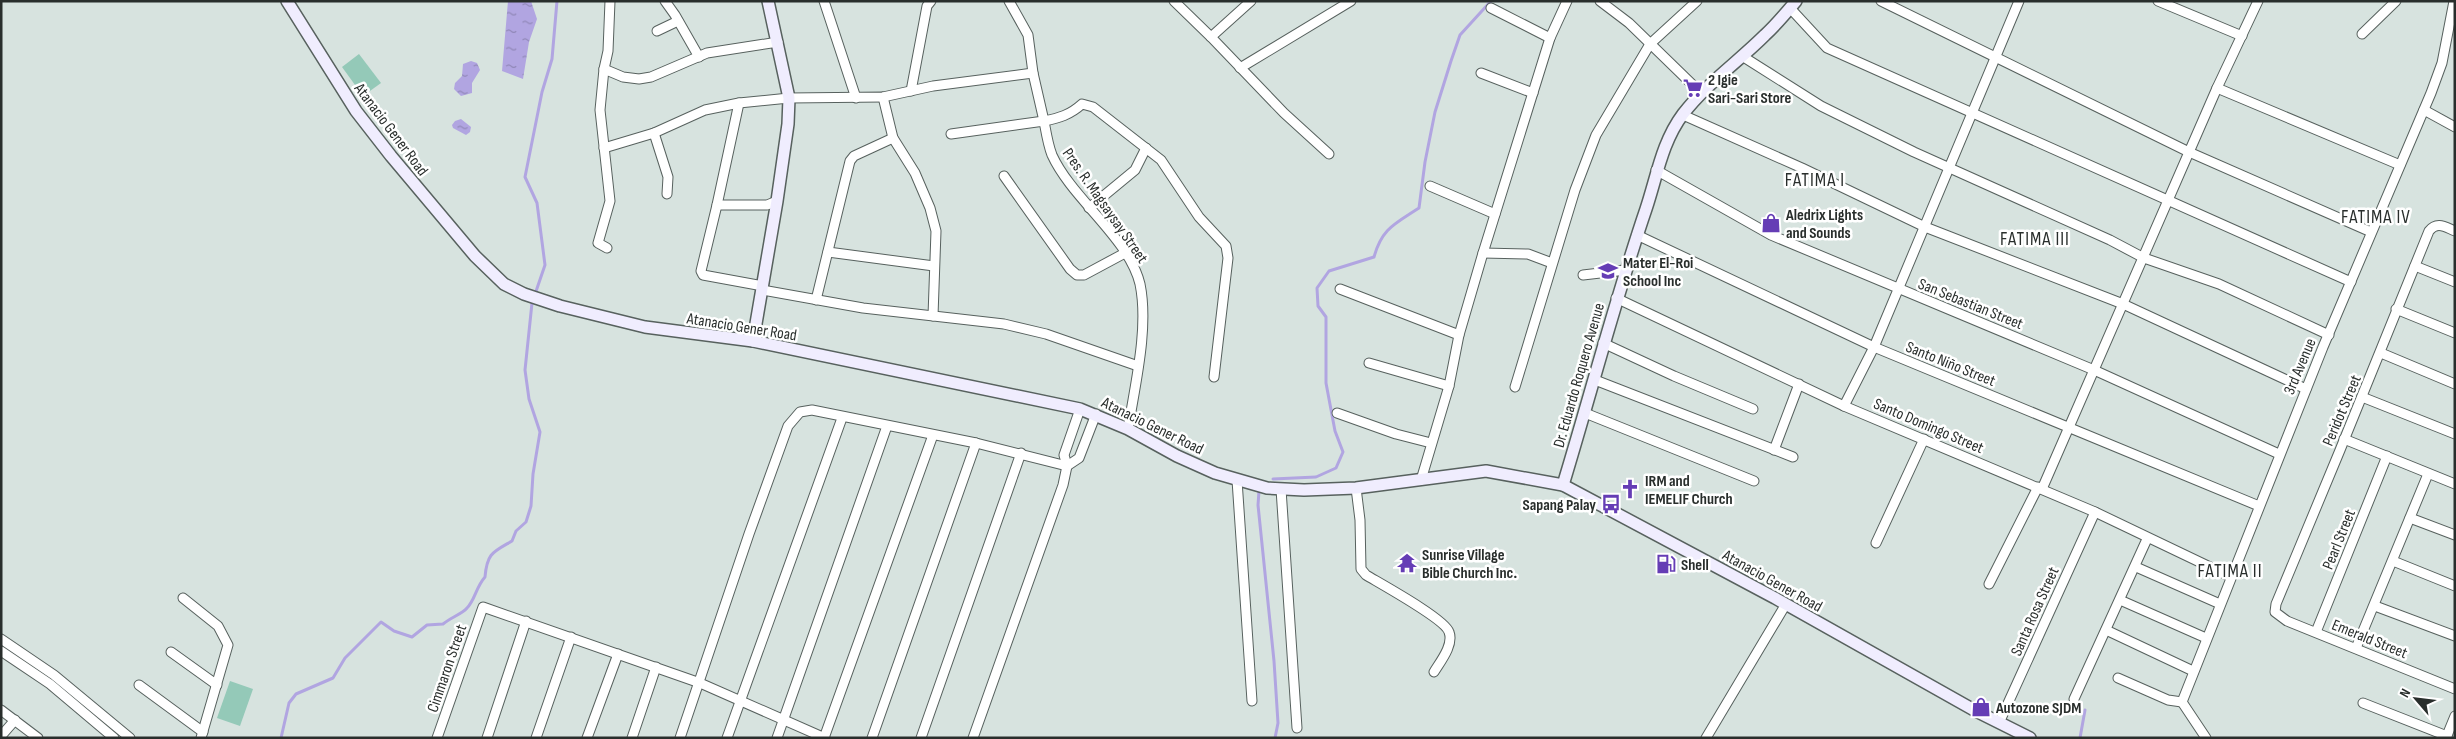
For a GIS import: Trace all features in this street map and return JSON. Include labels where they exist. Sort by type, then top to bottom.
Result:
[{"type":"main road","name":"Atanacio Gener Road","points":[[287,1],[356,111],[408,178],[475,256],[504,284],[524,294],[560,306],[645,327],[753,341],[1096,414],[1177,456],[1237,480],[1267,488],[1304,490],[1356,488],[1486,471],[1563,485],[1786,604],[2030,738]]},
{"type":"main road","points":[[753,341],[788,124],[789,98],[768,1]]},
{"type":"main road","name":"Dr. Eduardo Roquero Avenue","points":[[1563,485],[1595,380],[1616,298],[1656,170],[1671,135],[1683,115],[1702,93],[1766,35],[1793,4]]},
{"type":"street","points":[[607,248],[598,243],[610,200],[600,110],[604,69],[608,51],[610,1]]},
{"type":"street","points":[[664,1],[699,57]]},
{"type":"street","points":[[824,1],[856,98]]},
{"type":"street","points":[[911,91],[927,6],[931,1]]},
{"type":"street","name":"Pres. R. Magsaysay Street","points":[[1009,1],[1028,35],[1033,74],[1052,154],[1067,180],[1125,253],[1140,284],[1143,316],[1138,366],[1128,429]]},
{"type":"street","points":[[1174,1],[1329,154]]},
{"type":"street","points":[[1212,37],[1251,1]]},
{"type":"street","points":[[1240,68],[1351,1]]},
{"type":"street","points":[[1421,480],[1449,386],[1459,335],[1483,253],[1550,38],[1568,1]]},
{"type":"street","points":[[1515,387],[1575,190],[1596,135],[1650,44],[1697,1]]},
{"type":"street","points":[[1881,1],[2189,152],[2372,232]]},
{"type":"street","points":[[1844,406],[1874,348],[2019,1]]},
{"type":"street","points":[[2158,1],[2242,36]]},
{"type":"street","points":[[1989,584],[2040,488],[2069,428],[2217,88],[2258,1]]},
{"type":"street","points":[[2362,34],[2396,1]]},
{"type":"street","name":"3rd Avenue","points":[[2182,702],[2279,454],[2424,110],[2442,63],[2454,1]]},
{"type":"street","points":[[1605,2],[1702,93]]},
{"type":"street","points":[[1793,4],[1827,48],[2351,282]]},
{"type":"street","points":[[1491,8],[1550,38]]},
{"type":"street","points":[[657,31],[678,21]]},
{"type":"street","points":[[604,69],[623,77],[639,79],[651,77],[707,53],[778,42]]},
{"type":"street","points":[[1742,56],[1821,106],[1950,169],[2110,240],[2144,258],[2219,284],[2328,336]]},
{"type":"street","points":[[1481,73],[1533,93]]},
{"type":"street","points":[[604,148],[654,133],[705,110],[739,103],[789,98],[883,98],[911,91],[1033,74]]},
{"type":"street","points":[[2217,88],[2400,165]]},
{"type":"street","points":[[883,98],[893,138],[914,173],[930,208],[936,231],[933,316]]},
{"type":"street","points":[[739,103],[717,205],[700,271],[703,275],[816,300],[1004,324],[1046,334],[1138,366]]},
{"type":"street","points":[[951,134],[1060,118],[1072,113],[1082,104],[1086,104],[1093,107],[1161,160],[1199,217],[1226,246],[1228,258],[1214,377]]},
{"type":"street","points":[[2424,110],[2455,127]]},
{"type":"street","points":[[1683,115],[1802,168],[1925,227],[2123,304],[2306,389]]},
{"type":"street","points":[[654,133],[668,177],[667,194]]},
{"type":"street","points":[[816,300],[850,161],[854,156],[893,138]]},
{"type":"street","points":[[1089,208],[1135,170],[1146,148]]},
{"type":"street","name":"San Sebastian Street","points":[[1656,170],[1771,235],[2094,370],[2279,454]]},
{"type":"street","points":[[1004,176],[1070,269],[1077,275],[1084,275],[1125,253]]},
{"type":"street","points":[[1430,186],[1495,214]]},
{"type":"street","points":[[717,205],[767,205],[777,201]]},
{"type":"street","name":"Peridot Street","points":[[2275,612],[2276,604],[2381,353],[2396,309],[2429,231],[2433,226],[2440,225],[2455,231]]},
{"type":"street","name":"Santo Niño Street","points":[[1637,235],[1874,348],[2259,506]]},
{"type":"street","points":[[828,252],[934,266]]},
{"type":"street","points":[[1483,253],[1528,254],[1552,263]]},
{"type":"street","points":[[2415,266],[2455,282]]},
{"type":"street","points":[[1583,275],[1626,270]]},
{"type":"street","points":[[1340,289],[1459,335]]},
{"type":"street","name":"Santo Domingo Street","points":[[1616,298],[1844,406],[2095,512],[2147,539],[2231,578]]},
{"type":"street","points":[[2396,309],[2455,333]]},
{"type":"street","points":[[1604,343],[1674,376],[1753,409]]},
{"type":"street","points":[[2381,353],[2455,384]]},
{"type":"street","points":[[1369,363],[1449,386]]},
{"type":"street","points":[[1595,380],[1793,458]]},
{"type":"street","points":[[1774,450],[1799,384]]},
{"type":"street","points":[[2362,397],[2455,434]]},
{"type":"street","points":[[680,738],[749,534],[788,426],[800,412],[812,410],[842,418],[976,443],[1068,466]]},
{"type":"street","points":[[973,738],[1063,485],[1068,466],[1064,455],[1080,410]]},
{"type":"street","points":[[1337,412],[1396,434],[1431,443]]},
{"type":"street","points":[[1585,413],[1754,481]]},
{"type":"street","points":[[1068,466],[1079,458],[1096,414]]},
{"type":"street","points":[[727,738],[842,418]]},
{"type":"street","points":[[777,738],[887,426]]},
{"type":"street","points":[[487,738],[526,621],[700,683],[824,738],[932,435]]},
{"type":"street","points":[[1876,543],[1924,439]]},
{"type":"street","points":[[2344,440],[2455,484]]},
{"type":"street","points":[[872,738],[976,443]]},
{"type":"street","points":[[921,738],[1021,453]]},
{"type":"street","name":"Pearl Street","points":[[2316,632],[2388,456]]},
{"type":"street","points":[[2356,648],[2428,474]]},
{"type":"street","points":[[1237,480],[1252,701]]},
{"type":"street","points":[[1356,488],[1360,520],[1361,568],[1366,575],[1429,614],[1445,625],[1450,632],[1450,640],[1446,651],[1434,672]]},
{"type":"street","points":[[1281,489],[1297,728]]},
{"type":"street","name":"Santa Rosa Street","points":[[2000,723],[2095,512]]},
{"type":"street","points":[[2410,518],[2455,535]]},
{"type":"street","points":[[2074,699],[2136,567],[2147,539]]},
{"type":"street","points":[[2393,561],[2455,586]]},
{"type":"street","points":[[2136,567],[2220,604]]},
{"type":"street","points":[[139,685],[202,735],[228,645],[218,626],[183,598]]},
{"type":"street","points":[[2120,600],[2206,638]]},
{"type":"street","points":[[1706,738],[1786,604]]},
{"type":"street","points":[[2375,606],[2455,636]]},
{"type":"street","name":"Cimmaron Street","points":[[437,738],[483,607],[526,621]]},
{"type":"street","name":"Emerald Street","points":[[2275,612],[2287,621],[2455,689]]},
{"type":"street","points":[[2106,630],[2194,671]]},
{"type":"street","points":[[536,738],[571,637]]},
{"type":"street","points":[[1,639],[54,675],[126,736]]},
{"type":"street","points":[[1,651],[50,684],[114,738]]},
{"type":"street","points":[[171,652],[217,685]]},
{"type":"street","points":[[587,738],[618,654]]},
{"type":"street","points":[[632,738],[656,667]]},
{"type":"street","points":[[2118,678],[2168,700],[2182,702],[2206,738]]},
{"type":"street","points":[[2363,703],[2447,737],[2455,716]]},
{"type":"street","points":[[1,710],[38,738]]},
{"type":"street","points":[[1,736],[15,720]]},
{"type":"green space","points":[[359,54],[381,83],[363,96],[342,67]]},
{"type":"green space","points":[[230,681],[253,689],[240,726],[217,718]]},
{"type":"water","points":[[508,1],[531,1],[537,19],[529,42],[523,79],[502,71]]},
{"type":"water","points":[[471,61],[477,63],[480,70],[472,83],[472,93],[461,96],[454,89],[455,83],[462,76],[463,64]]},
{"type":"water","points":[[461,119],[471,127],[470,132],[466,135],[453,128],[452,125],[455,121]]},
{"type":"waterway","points":[[281,738],[289,703],[296,694],[333,678],[345,658],[381,622],[394,631],[412,637],[427,625],[443,624],[465,610],[470,605],[485,577],[489,558],[512,541],[516,531],[526,522],[531,506],[533,474],[540,432],[529,399],[525,370],[532,303],[545,265],[537,203],[525,177],[542,92],[552,59],[557,1]]},
{"type":"waterway","points":[[1273,479],[1316,477],[1336,468],[1343,452],[1335,431],[1326,383],[1326,317],[1318,306],[1317,288],[1329,271],[1374,257],[1385,233],[1396,223],[1419,208],[1425,162],[1435,112],[1460,35],[1491,1]]},
{"type":"waterway","points":[[1259,491],[1258,505],[1274,661],[1278,723],[1275,738]]},
{"type":"waterway","points":[[2080,738],[2085,710]]},
{"type":"place","name":"2 Igie Sari-Sari Store","points":[[1693,88]]},
{"type":"place","name":"Aledrix Lights and Sounds","points":[[1771,223]]},
{"type":"place","name":"Mater El-Roi School Inc","points":[[1608,271]]},
{"type":"place","name":"IRM and IEMELIF Church","points":[[1630,489]]},
{"type":"place","name":"Sapang Palay","points":[[1611,504]]},
{"type":"place","name":"Sunrise Village Bible Church Inc.","points":[[1407,563]]},
{"type":"place","name":"Shell","points":[[1666,564]]},
{"type":"place","name":"Autozone SJDM","points":[[1981,707]]},
{"type":"district","name":"FATIMA I","points":[[1815,179]]},
{"type":"district","name":"FATIMA IV","points":[[2376,216]]},
{"type":"district","name":"FATIMA III","points":[[2035,238]]},
{"type":"district","name":"FATIMA II","points":[[2230,570]]}]
